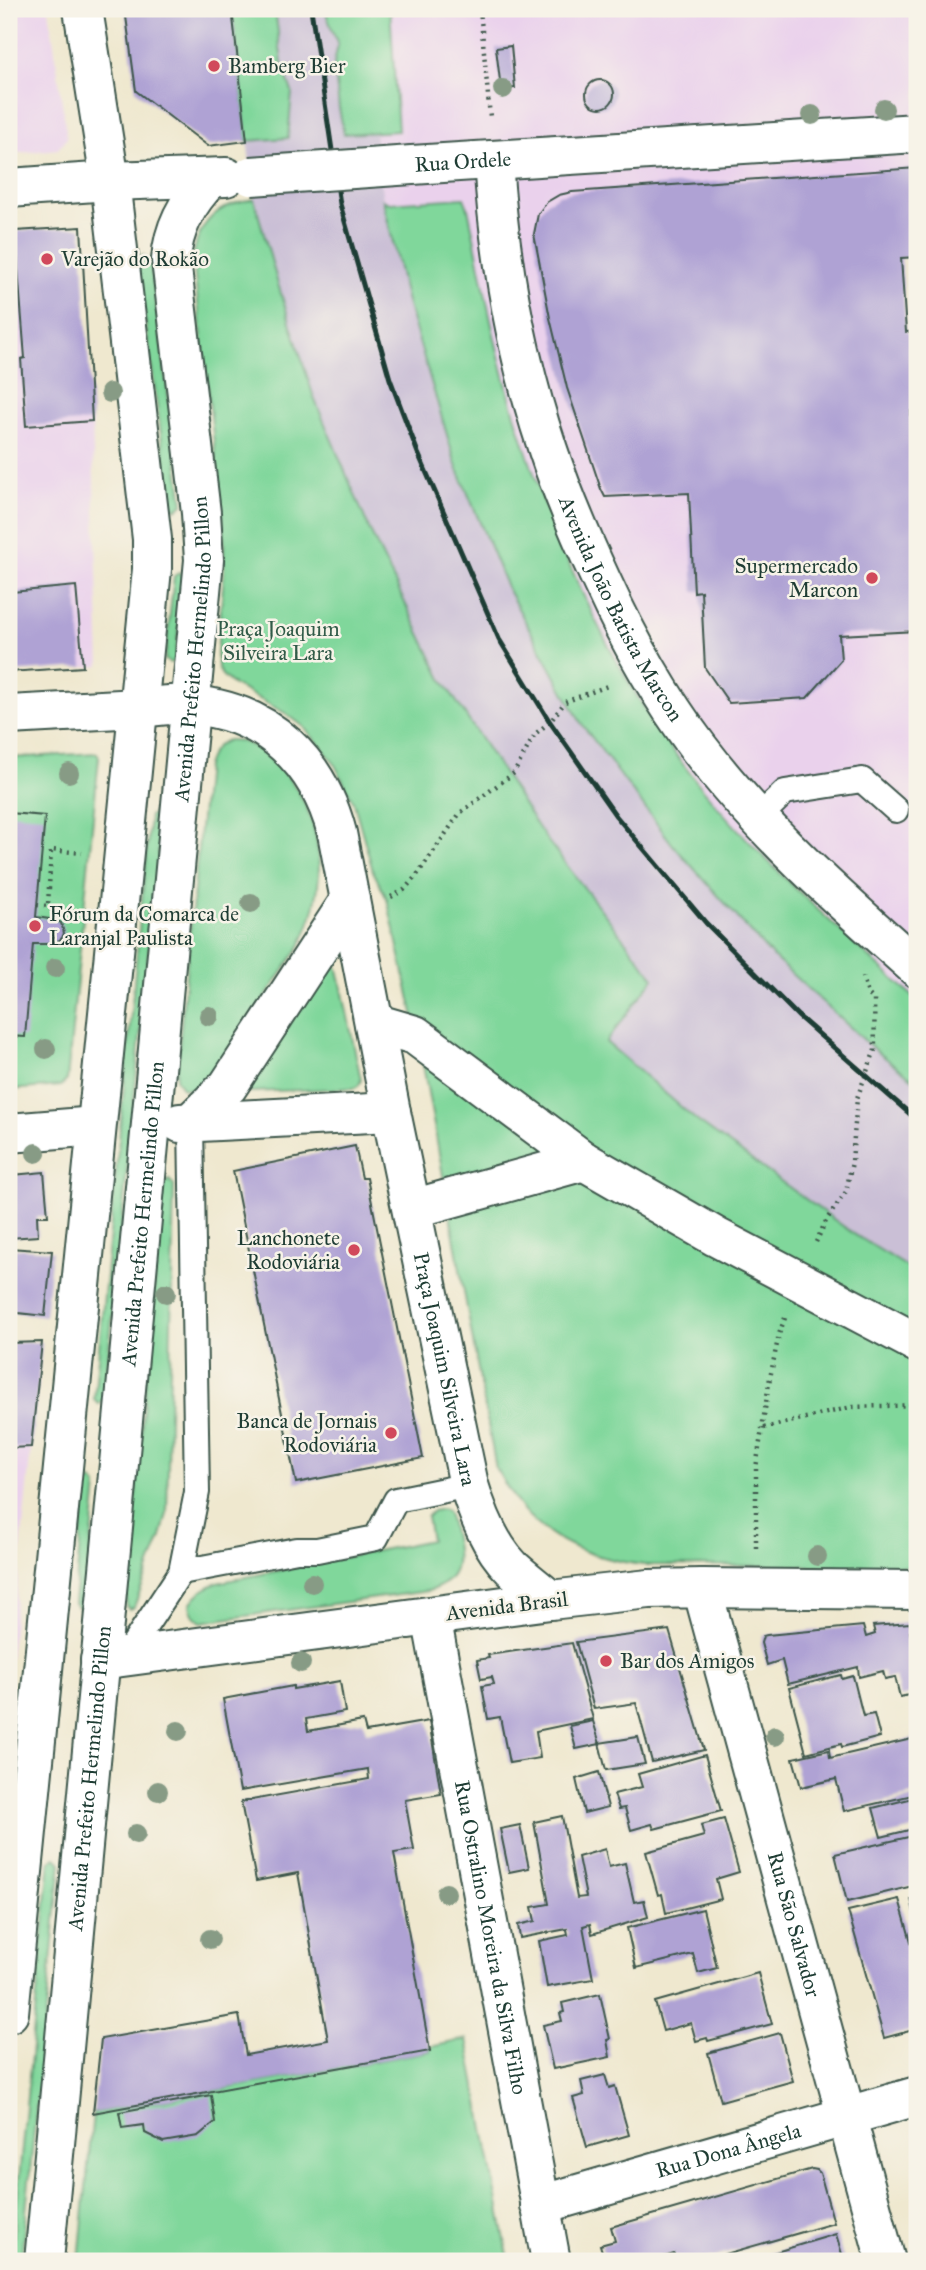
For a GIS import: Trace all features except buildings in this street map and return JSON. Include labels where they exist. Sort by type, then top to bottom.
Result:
[{"type":"street","name":"Avenida Prefeito Hermelindo Pillon","points":[[9,2013],[13,1925],[30,1804],[152,569],[152,539],[110,181],[83,9]]},
{"type":"street","name":"Rua Ordele","points":[[9,188],[251,176],[917,133]]},
{"type":"street","name":"Avenida João Batista Marcon","points":[[493,160],[498,221],[509,292],[537,415],[582,539],[642,663],[667,705],[699,749],[759,817],[871,928],[917,968]]},
{"type":"street","name":"Avenida Prefeito Hermelindo Pillon","points":[[44,2261],[86,1810],[113,1659],[120,1445],[203,571],[204,538],[171,260],[175,231],[197,193],[211,178]]},
{"type":"street","points":[[152,539],[204,538]]},
{"type":"street","name":"Praça Joaquim Silveira Lara","points":[[9,715],[191,705],[224,711],[256,723],[273,733],[302,761],[323,793],[331,812],[350,900],[469,1485],[476,1509],[492,1542],[511,1566],[550,1600]]},
{"type":"street","points":[[191,1122],[228,1086],[350,900]]},
{"type":"street","points":[[374,1023],[415,1035],[584,1161],[716,1237],[917,1343]]},
{"type":"street","points":[[150,1124],[391,1112]]},
{"type":"street","points":[[9,1133],[96,1126]]},
{"type":"street","points":[[412,1209],[584,1161]]},
{"type":"street","points":[[65,1439],[120,1445]]},
{"type":"street","name":"Rua São Salvador","points":[[702,1588],[886,2261]]},
{"type":"street","name":"Avenida Brasil","points":[[44,1655],[113,1659],[649,1589],[917,1590]]},
{"type":"street","name":"Rua Ostralino Moreira da Silva Filho","points":[[431,1616],[551,2261]]},
{"type":"street","points":[[30,1804],[86,1810]]},
{"type":"street","name":"Rua Dona Ângela","points":[[540,2205],[917,2096]]},
{"type":"lane","points":[[759,817],[785,792],[862,780],[896,810]]},
{"type":"lane","points":[[113,1659],[181,1572],[197,1492],[191,1122]]},
{"type":"lane","points":[[181,1572],[376,1538],[396,1500],[469,1485]]},
{"type":"path","points":[[480,9],[493,160]]},
{"type":"path","points":[[350,900],[387,899],[404,890],[460,813],[514,773],[535,734],[550,722],[565,702],[611,685],[642,663]]},
{"type":"path","points":[[37,905],[48,906],[51,850]]},
{"type":"path","points":[[764,1429],[852,1408],[917,1405]]},
{"type":"shaded area","points":[[9,9],[49,9],[67,138],[58,149],[9,154]]},
{"type":"shaded area","points":[[232,9],[367,9],[375,133],[383,200],[406,298],[456,465],[508,590],[581,723],[673,845],[772,956],[875,1050],[917,1082],[917,1273],[854,1234],[696,1120],[605,1042],[654,978],[544,836],[442,679],[371,533],[314,398],[254,199]]},
{"type":"shaded area","points":[[390,9],[917,9],[917,257],[901,258],[917,517],[917,1000],[768,860],[719,808],[637,698],[611,650],[587,601],[534,475],[493,331],[389,203],[383,200],[375,133],[398,130]]},
{"type":"shaded area","points":[[81,227],[92,421],[100,666],[9,672],[9,232]]},
{"type":"shaded area","points":[[39,1376],[31,1447],[9,1669],[9,1378]]},
{"type":"green space","points":[[232,9],[275,9],[282,63],[292,92],[288,138],[247,141]]},
{"type":"green space","points":[[326,9],[390,9],[398,131],[344,134],[334,63],[338,45]]},
{"type":"green space","points":[[464,198],[499,356],[526,451],[561,545],[604,637],[654,723],[682,763],[735,827],[794,887],[917,1000],[917,1082],[875,1050],[772,956],[673,845],[581,723],[508,590],[456,465],[406,298],[383,200],[389,203]]},
{"type":"green space","points":[[254,199],[314,398],[371,533],[442,679],[544,836],[654,978],[606,1042],[696,1120],[854,1234],[917,1273],[917,1567],[644,1565],[607,1558],[573,1546],[542,1528],[516,1501],[496,1469],[416,1026],[387,899],[373,871],[354,803],[333,761],[304,727],[287,714],[232,684],[218,668],[224,529],[193,260],[199,236],[211,218],[229,205]]},
{"type":"green space","points":[[143,255],[150,261],[183,504],[177,509],[171,506],[137,262]]},
{"type":"green space","points":[[179,573],[184,577],[175,661],[170,663],[165,660],[174,576]]},
{"type":"green space","points":[[228,740],[248,743],[265,754],[292,782],[305,804],[318,850],[316,899],[300,946],[203,1089],[183,1089],[176,1079],[206,766],[214,750]]},
{"type":"green space","points":[[97,753],[99,757],[67,1080],[61,1086],[9,1090],[9,758]]},
{"type":"green space","points":[[156,811],[162,816],[104,1400],[99,1404],[94,1400],[150,816]]},
{"type":"green space","points":[[328,964],[338,969],[361,1080],[359,1085],[355,1088],[249,1092],[247,1088]]},
{"type":"green space","points":[[169,1180],[174,1185],[167,1513],[161,1537],[134,1607],[129,1609],[126,1606],[163,1185]]},
{"type":"green space","points":[[92,1480],[97,1486],[85,1604],[79,1608],[74,1603],[86,1485]]},
{"type":"green space","points":[[433,1511],[447,1511],[450,1518],[457,1556],[451,1577],[438,1587],[428,1591],[201,1622],[192,1612],[190,1604],[195,1597],[217,1583],[431,1540],[427,1517]]},
{"type":"green space","points":[[56,1857],[61,1862],[21,2261],[11,2261],[50,1861]]},
{"type":"green space","points":[[467,2039],[509,2261],[79,2261],[93,2113],[430,2051],[430,2047]]},
{"type":"railway","points":[[311,9],[340,204],[390,379],[418,453],[499,639],[550,722],[616,816],[706,923],[798,1016],[917,1120]]},
{"type":"place","name":"Bamberg Bier","points":[[214,66]]},
{"type":"place","name":"Varejão do Rokão","points":[[47,259]]},
{"type":"place","name":"Supermercado Marcon","points":[[872,578]]},
{"type":"place","name":"Fórum da Comarca de Laranjal Paulista","points":[[35,926]]},
{"type":"place","name":"Lanchonete Rodoviária","points":[[354,1250]]},
{"type":"place","name":"Banca de Jornais Rodoviária","points":[[391,1433]]},
{"type":"place","name":"Bar dos Amigos","points":[[606,1661]]}]
